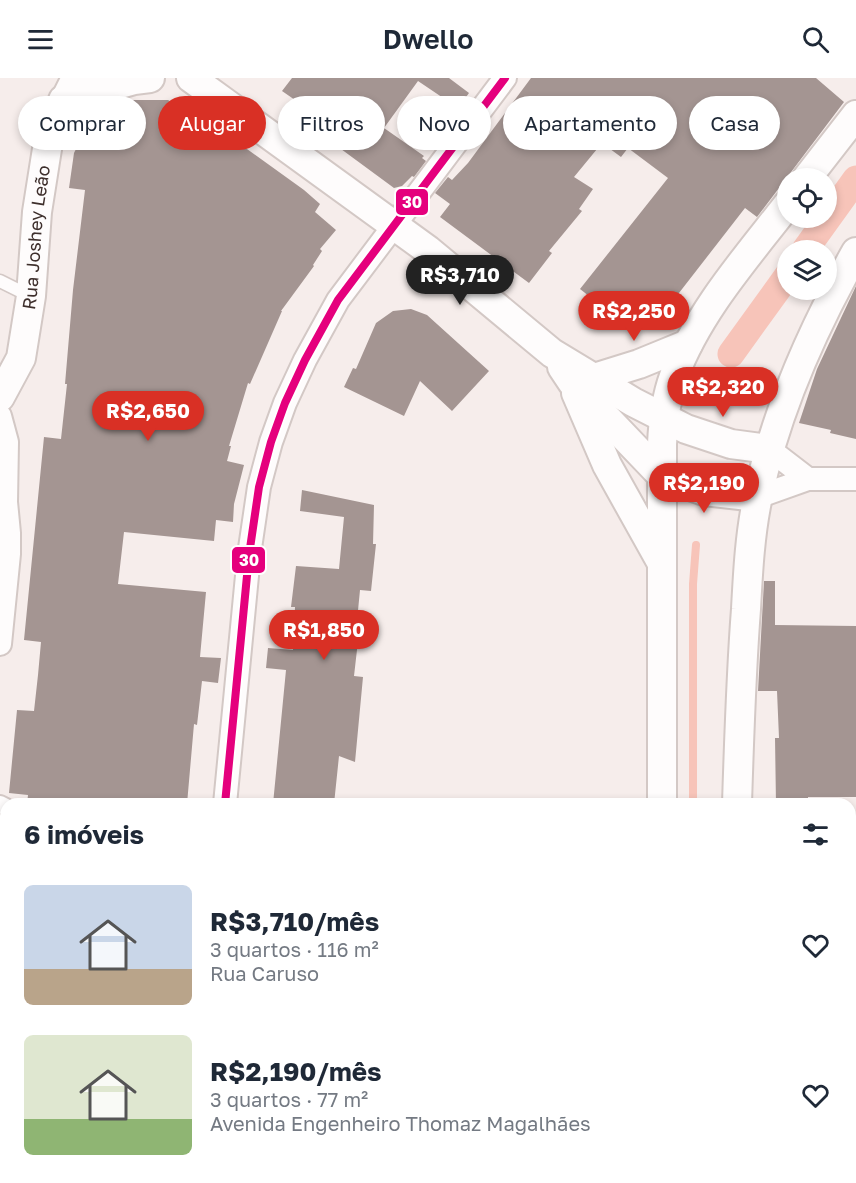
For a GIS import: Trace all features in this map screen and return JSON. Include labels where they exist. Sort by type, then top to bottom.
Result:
[{"type":"street","points":[[66,85],[150,78]]},
{"type":"street","points":[[191,78],[474,287],[583,380],[669,479],[704,491],[750,497],[808,479],[856,479]]},
{"type":"street","points":[[226,798],[249,555],[259,487],[271,442],[305,360],[338,300],[505,78]]},
{"type":"street","name":"Rua Joshey Leão","points":[[0,397],[21,358],[31,296],[37,212],[44,163],[50,130],[66,85]]},
{"type":"street","points":[[815,168],[856,115]]},
{"type":"street","points":[[662,798],[662,564],[675,424],[673,379],[688,344],[736,271],[777,218]]},
{"type":"street","points":[[736,798],[751,539],[750,497],[759,448],[832,295],[856,252]]},
{"type":"street","points":[[583,380],[631,368],[688,344]]},
{"type":"street","points":[[583,380],[706,438],[759,448],[808,479]]},
{"type":"street","points":[[583,380],[602,455],[662,564]]},
{"type":"street","points":[[0,416],[7,442],[0,644]]},
{"type":"lane","points":[[0,281],[31,296]]},
{"type":"building","points":[[292,78],[449,78],[469,93],[467,96],[440,96],[418,81],[407,96],[397,96],[397,110],[385,127],[385,96],[289,96],[282,91]]},
{"type":"building","points":[[531,78],[816,78],[844,102],[794,168],[777,168],[777,191],[757,217],[745,208],[658,320],[612,314],[580,289],[668,178],[631,150],[677,150],[677,96],[518,96]]},
{"type":"building","points":[[146,100],[158,100],[158,150],[248,150],[320,204],[315,212],[336,230],[320,249],[322,251],[314,266],[281,311],[250,384],[248,383],[229,446],[231,446],[227,461],[244,465],[234,504],[233,522],[216,520],[214,541],[124,532],[118,584],[206,592],[200,657],[221,658],[218,683],[202,681],[197,725],[194,724],[188,798],[28,798],[28,795],[9,793],[17,710],[34,711],[38,675],[41,642],[24,640],[44,437],[61,439],[67,384],[65,384],[73,290],[85,190],[69,188],[76,150],[146,150]]},
{"type":"building","points":[[503,116],[503,150],[596,150],[574,177],[593,189],[579,209],[582,211],[549,251],[552,253],[529,283],[440,217],[450,204],[435,193],[448,177],[452,180],[478,150],[491,150],[491,132]]},
{"type":"building","points":[[385,129],[397,137],[397,150],[415,150],[424,156],[422,158],[426,161],[414,177],[412,176],[402,186],[394,188],[342,150],[385,150]]},
{"type":"building","points":[[612,150],[626,150],[621,157]]},
{"type":"building","points":[[856,286],[856,439],[830,433],[831,430],[799,423],[817,369]]},
{"type":"building","points":[[411,309],[427,315],[489,371],[452,411],[420,381],[404,416],[344,387],[353,368],[356,369],[376,323],[393,311]]},
{"type":"building","points":[[302,490],[374,505],[373,544],[376,544],[371,591],[360,590],[355,641],[358,641],[354,676],[363,677],[355,762],[339,756],[335,798],[274,798],[286,670],[266,668],[268,648],[293,650],[295,607],[291,607],[296,566],[339,569],[344,517],[300,511]]},
{"type":"building","points":[[764,581],[775,581],[775,625],[856,626],[856,797],[776,798],[775,738],[779,738],[777,691],[758,691]]},
{"type":"waterway","points":[[812,240],[856,179]]},
{"type":"waterway","points":[[731,354],[777,290]]},
{"type":"waterway","points":[[693,798],[693,584],[696,545]]},
{"type":"transit line","name":"30","points":[[226,798],[249,555],[259,487],[271,442],[285,403],[305,360],[338,300],[505,78]]}]
